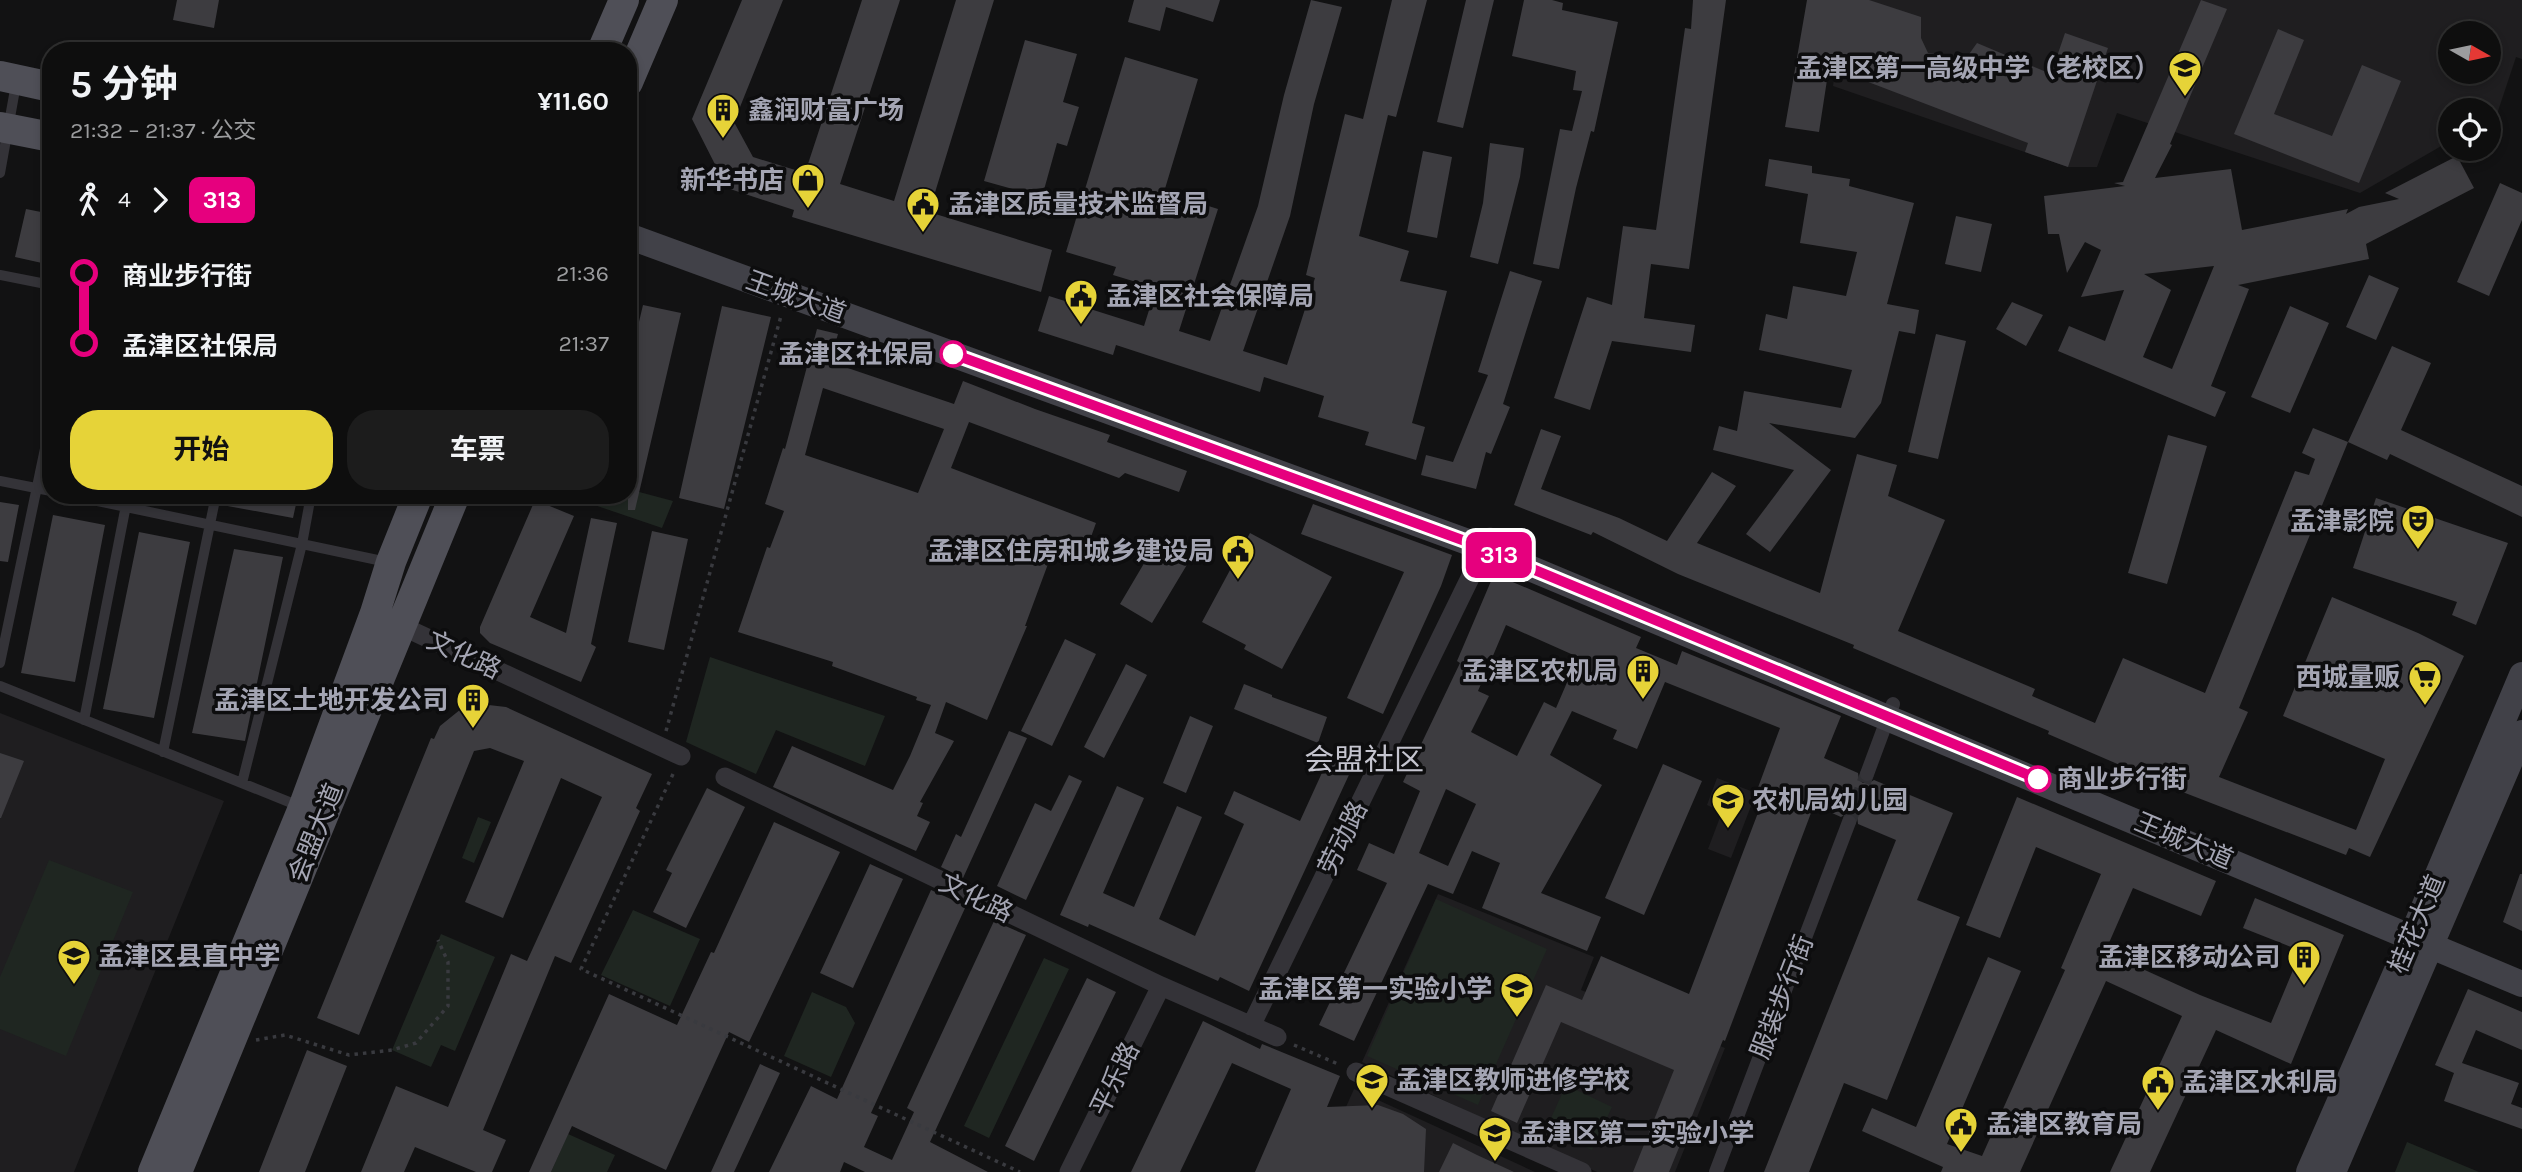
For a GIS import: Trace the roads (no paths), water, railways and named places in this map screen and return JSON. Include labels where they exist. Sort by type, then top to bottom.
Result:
[{"type":"main road","points":[[606,42],[624,0]]},
{"type":"main road","points":[[637,61],[663,0]]},
{"type":"main road","points":[[8,78],[42,85]]},
{"type":"main road","points":[[4,128],[42,136]]},
{"type":"main road","name":"王城大道","points":[[637,225],[1487,543],[1893,704],[2425,934],[2522,984]]},
{"type":"main road","name":"王城大道","points":[[637,239],[1487,543],[2425,934],[2522,969]]},
{"type":"main road","name":"会盟大道","points":[[177,1172],[388,619],[391,562],[414,504]]},
{"type":"main road","name":"会盟大道","points":[[153,1172],[303,808],[388,619],[450,504]]},
{"type":"main road","name":"桂花大道","points":[[2333,1172],[2522,675]]},
{"type":"main road","name":"桂花大道","points":[[2309,1172],[2522,733]]},
{"type":"street","name":"劳动路","points":[[1251,1026],[1487,543]]},
{"type":"street","name":"文化路","points":[[388,619],[681,756]]},
{"type":"street","points":[[1867,774],[1893,704]]},
{"type":"street","name":"文化路","points":[[725,777],[1161,986],[1277,1038]]},
{"type":"street","name":"服装步行街","points":[[1716,1172],[1849,822]]},
{"type":"street","name":"平乐路","points":[[1069,1172],[1161,986]]},
{"type":"street","points":[[1356,1072],[1582,1172]]},
{"type":"lane","points":[[0,173],[8,78]]},
{"type":"lane","points":[[0,275],[42,283]]},
{"type":"lane","points":[[0,663],[42,461]]},
{"type":"lane","points":[[0,481],[42,489]]},
{"type":"lane","points":[[111,504],[391,562]]},
{"type":"lane","points":[[84,720],[126,504]]},
{"type":"lane","points":[[163,752],[214,504]]},
{"type":"lane","points":[[242,783],[302,544],[309,504]]},
{"type":"lane","points":[[0,686],[303,808]]},
{"type":"tunnel","points":[[1849,822],[1867,774]]},
{"type":"place","name":"孟津区第一高级中学（老校区）","points":[[2185,98]]},
{"type":"place","name":"鑫润财富广场","points":[[723,140]]},
{"type":"place","name":"新华书店","points":[[808,210]]},
{"type":"place","name":"孟津区质量技术监督局","points":[[923,234]]},
{"type":"place","name":"孟津区社会保障局","points":[[1081,326]]},
{"type":"place","name":"孟津区社保局","points":[[953,354]]},
{"type":"place","name":"孟津影院","points":[[2418,551]]},
{"type":"place","name":"孟津区住房和城乡建设局","points":[[1238,581]]},
{"type":"place","name":"孟津区农机局","points":[[1643,701]]},
{"type":"place","name":"西城量贩","points":[[2425,707]]},
{"type":"place","name":"孟津区土地开发公司","points":[[473,730]]},
{"type":"place","name":"商业步行街","points":[[2038,779]]},
{"type":"place","name":"农机局幼儿园","points":[[1728,830]]},
{"type":"place","name":"孟津区县直中学","points":[[74,986]]},
{"type":"place","name":"孟津区移动公司","points":[[2304,987]]},
{"type":"place","name":"孟津区第一实验小学","points":[[1517,1019]]},
{"type":"place","name":"孟津区教师进修学校","points":[[1372,1110]]},
{"type":"place","name":"孟津区水利局","points":[[2158,1112]]},
{"type":"place","name":"孟津区教育局","points":[[1961,1154]]},
{"type":"place","name":"孟津区第二实验小学","points":[[1495,1163]]},
{"type":"district","name":"会盟社区","points":[[1364,760]]}]
